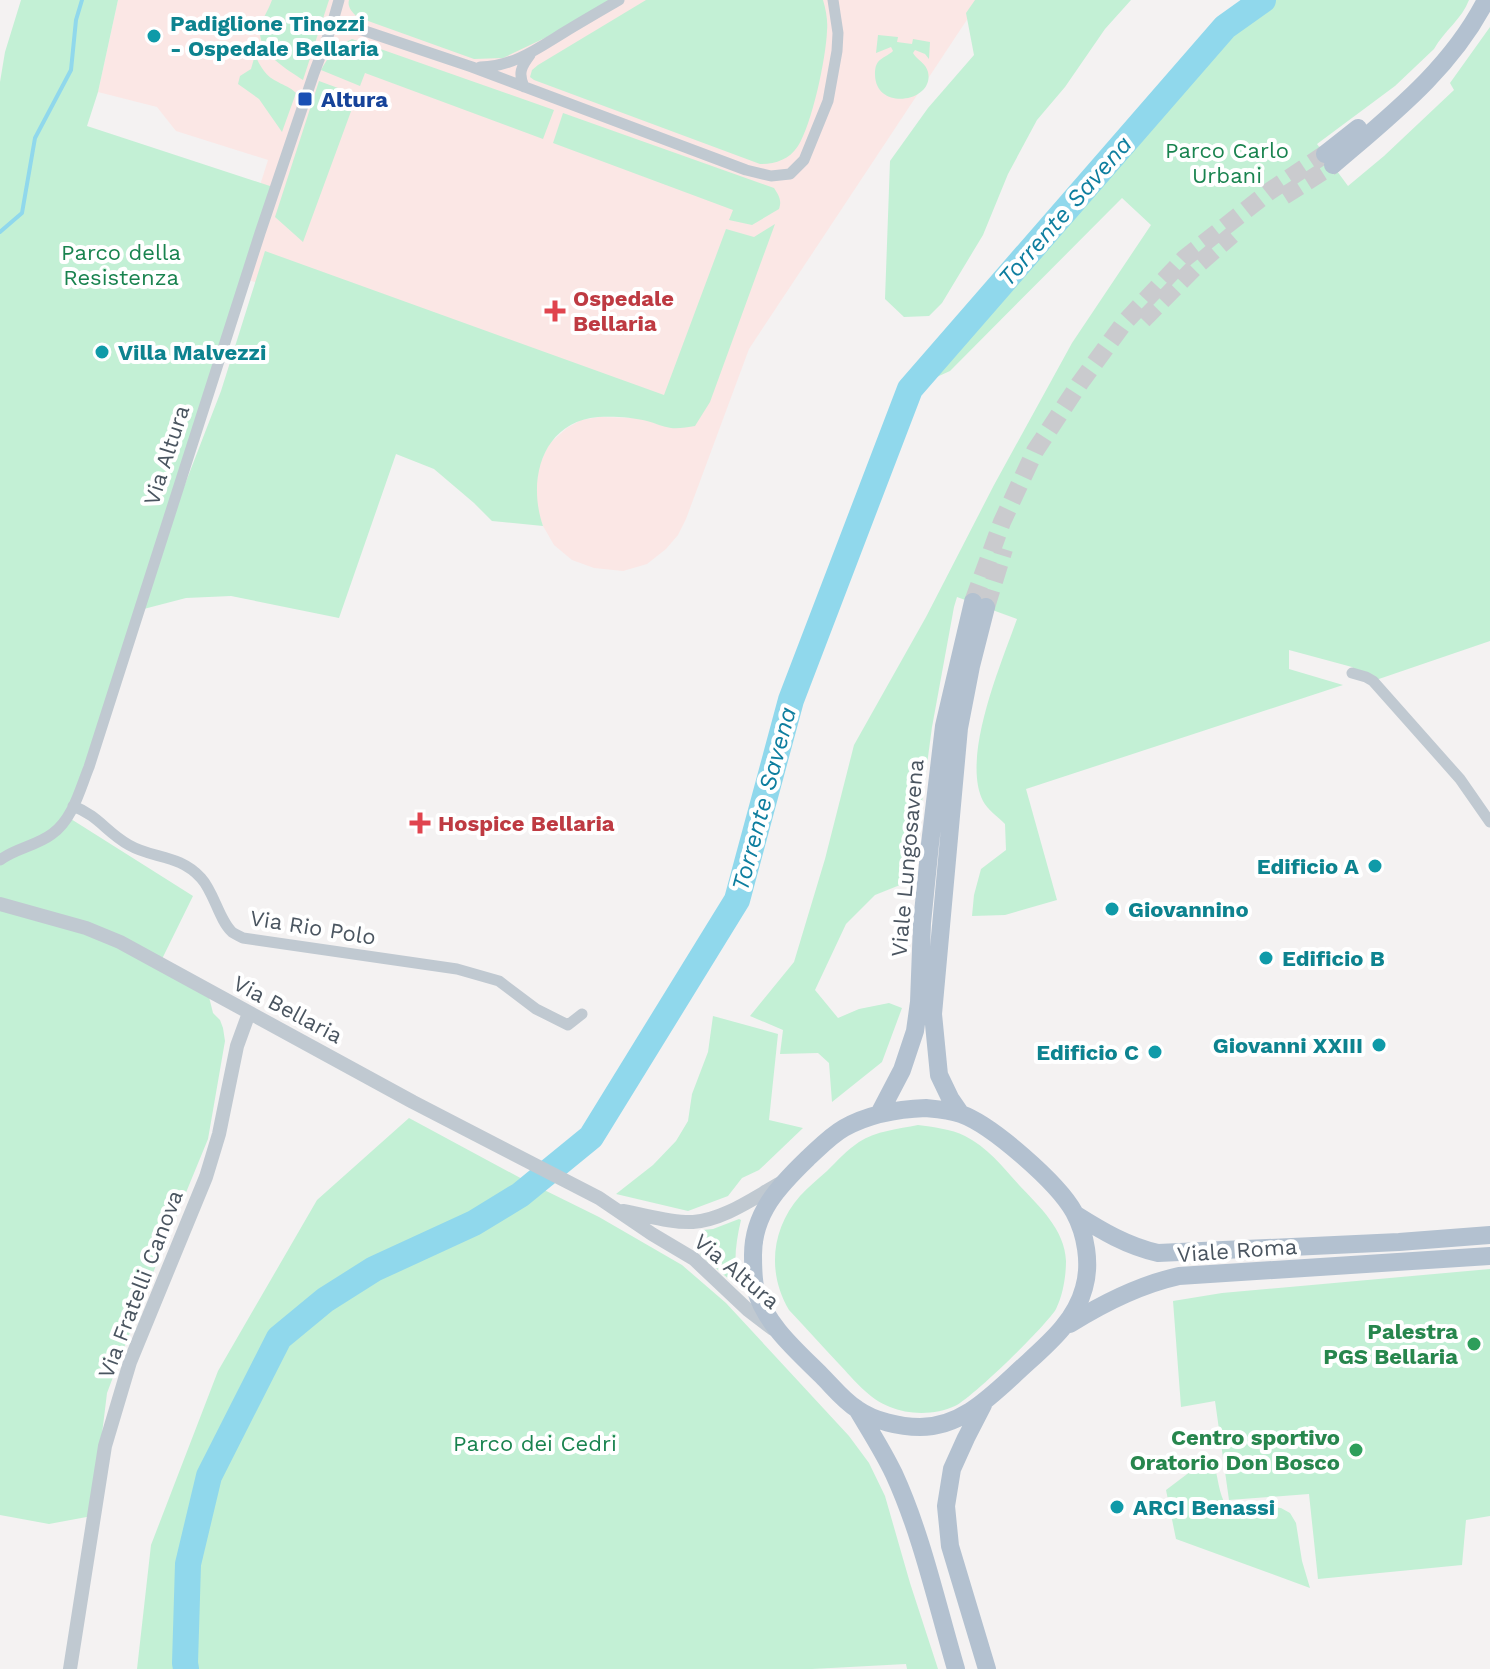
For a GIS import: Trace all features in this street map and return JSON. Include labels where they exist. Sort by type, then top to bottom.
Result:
[{"type":"main road","points":[[1329,160],[1410,98],[1438,70],[1469,31],[1486,0]]},
{"type":"main road","name":"Viale Lungosavena","points":[[879,1114],[902,1070],[915,1031],[922,923],[944,726],[979,604],[959,728],[933,1014],[939,1075],[961,1114]]},
{"type":"main road","points":[[857,1409],[879,1420],[921,1427],[946,1423],[962,1416],[985,1402],[1064,1328],[1084,1289],[1087,1272],[1083,1235],[1066,1199],[1001,1137],[961,1114],[926,1108],[898,1110],[846,1127],[830,1138],[771,1197],[755,1230],[753,1267],[756,1289],[765,1312],[786,1339],[857,1409],[881,1447],[914,1528],[956,1669]]},
{"type":"main road","name":"Viale Roma","points":[[1075,1214],[1124,1243],[1158,1253],[1426,1241],[1490,1235]]},
{"type":"main road","name":"Viale Roma","points":[[1064,1328],[1123,1294],[1179,1276],[1490,1256]]},
{"type":"main road","points":[[985,1402],[952,1469],[946,1506],[950,1546],[987,1669]]},
{"type":"street","name":"Via Altura","points":[[0,860],[52,834],[65,821],[89,767],[260,233],[339,0]]},
{"type":"street","points":[[472,67],[494,67],[512,62],[619,0]]},
{"type":"street","points":[[331,28],[362,30],[472,67],[746,170],[771,176],[790,174],[804,160],[828,101],[838,33],[833,0]]},
{"type":"street","points":[[524,87],[519,76],[522,64],[533,52]]},
{"type":"street","points":[[1352,673],[1373,681],[1460,779],[1490,822]]},
{"type":"street","name":"Via Rio Polo","points":[[73,806],[93,815],[133,847],[169,858],[192,871],[209,889],[232,933],[243,938],[457,969],[499,981],[536,1009],[568,1025],[582,1014]]},
{"type":"street","name":"Via Bellaria","points":[[0,904],[86,928],[120,942],[547,1172]]},
{"type":"street","name":"Via Fratelli Canova","points":[[70,1669],[105,1446],[130,1362],[206,1177],[219,1134],[237,1046],[249,1013]]},
{"type":"street","name":"Via Altura","points":[[547,1172],[599,1198],[694,1259],[748,1310],[786,1339]]},
{"type":"street","name":"Via Altura","points":[[619,1210],[697,1222],[723,1213],[785,1181]]},
{"type":"street","points":[[1425,1261],[1426,1241]]},
{"type":"shaded area","name":"Ospedale Bellaria","points":[[118,0],[980,0],[749,349],[678,535],[647,564],[623,571],[594,568],[572,560],[554,545],[538,512],[538,468],[549,444],[581,420],[640,418],[232,274],[268,160],[176,131],[157,107],[98,92]]},
{"type":"green space","name":"Parco della Resistenza","points":[[21,0],[118,0],[98,92],[87,126],[273,187],[143,593],[221,391],[265,251],[664,395],[726,229],[754,237],[775,224],[710,402],[695,426],[671,428],[622,417],[598,417],[579,421],[564,430],[552,442],[539,473],[538,508],[543,526],[492,521],[434,469],[396,454],[339,618],[231,596],[186,598],[136,611],[71,819],[193,896],[161,961],[209,997],[213,1013],[223,1028],[225,1041],[208,1139],[107,1393],[92,1516],[49,1524],[0,1515],[0,82],[5,52]]},
{"type":"green space","points":[[272,0],[329,0],[303,80],[275,60],[264,47],[261,24]]},
{"type":"green space","points":[[349,0],[610,0],[547,37],[503,58],[474,59],[357,17],[349,7]]},
{"type":"green space","points":[[646,0],[823,0],[827,27],[821,73],[808,123],[798,146],[790,155],[776,162],[760,164],[530,77],[538,65]]},
{"type":"green space","points":[[975,0],[1131,0],[1105,29],[1065,87],[1037,120],[1008,174],[983,235],[942,303],[929,316],[904,317],[885,299],[890,161],[928,108],[974,55],[966,13]]},
{"type":"green space","name":"Parco Carlo Urbani","points":[[1263,0],[1469,0],[1434,49],[1395,86],[1317,144],[1348,186],[1454,90],[1450,83],[1490,27],[1490,641],[1373,681],[1352,667],[1289,650],[1289,669],[1343,685],[1026,789],[1057,900],[1005,915],[972,916],[981,869],[1006,850],[1005,824],[983,801],[977,782],[977,760],[993,685],[1017,619],[957,597],[932,727],[922,802],[900,885],[875,895],[846,924],[815,990],[838,1018],[859,1009],[889,1003],[902,1008],[882,1062],[832,1102],[829,1063],[818,1053],[780,1054],[783,1030],[750,1016],[794,962],[825,859],[854,745],[1072,343],[1151,225],[1122,198],[950,371],[910,389],[1225,27]]},
{"type":"green space","points":[[878,35],[898,37],[897,42],[912,44],[913,39],[930,42],[929,59],[915,50],[913,53],[928,72],[928,82],[915,96],[894,98],[878,87],[876,65],[893,51],[891,47],[876,53]]},
{"type":"green space","points":[[352,39],[554,110],[543,139],[365,73],[360,86],[321,70],[334,52]]},
{"type":"green space","points":[[255,55],[270,77],[296,93],[282,132],[259,99],[238,84],[240,76],[251,69]]},
{"type":"green space","points":[[319,81],[357,95],[303,242],[275,217]]},
{"type":"green space","points":[[563,113],[774,188],[780,198],[779,209],[752,225],[729,220],[733,210],[553,143]]},
{"type":"green space","points":[[713,1016],[778,1034],[769,1120],[803,1128],[759,1170],[742,1178],[728,1196],[688,1211],[616,1194],[653,1165],[676,1141],[688,1121],[692,1094],[708,1052]]},
{"type":"green space","name":"Parco dei Cedri","points":[[409,1118],[599,1217],[682,1265],[726,1303],[849,1436],[869,1463],[885,1496],[938,1669],[907,1669],[906,1664],[812,1669],[137,1669],[151,1545],[218,1371],[317,1200]]},
{"type":"green space","points":[[918,1125],[960,1134],[988,1152],[1050,1219],[1061,1239],[1066,1261],[1064,1285],[1058,1304],[1039,1330],[964,1400],[948,1409],[922,1413],[890,1407],[856,1383],[789,1310],[777,1281],[775,1266],[775,1252],[783,1223],[806,1189],[866,1138]]},
{"type":"green space","points":[[739,1219],[736,1285],[700,1255],[704,1248],[703,1230]]},
{"type":"green space","name":"Centro sportivo Oratorio Don Bosco","points":[[1490,1269],[1490,1516],[1466,1520],[1462,1565],[1318,1579],[1309,1494],[1229,1500],[1215,1401],[1181,1407],[1173,1301],[1222,1293]]},
{"type":"green space","points":[[1211,1456],[1224,1502],[1281,1508],[1290,1513],[1296,1523],[1310,1588],[1176,1539],[1166,1490]]},
{"type":"waterway","points":[[0,232],[22,213],[35,138],[71,70],[76,20],[82,0]]},
{"type":"waterway","name":"Torrente Savena","points":[[186,1669],[188,1564],[209,1476],[279,1338],[325,1300],[374,1269],[474,1223],[520,1195],[591,1137],[737,900],[791,700],[910,389],[1225,27],[1263,0]]},
{"type":"tunnel","points":[[973,602],[1002,522],[1035,451],[1124,323],[1185,258],[1270,191],[1325,154]]},
{"type":"tunnel","points":[[1284,196],[1333,165]]},
{"type":"tunnel","points":[[1143,320],[1195,267],[1232,235]]},
{"type":"tunnel","points":[[986,607],[1004,549]]},
{"type":"place","name":"Padiglione Tinozzi - Ospedale Bellaria","points":[[154,36]]},
{"type":"place","name":"Altura","points":[[305,99]]},
{"type":"place","name":"Ospedale Bellaria","points":[[555,311]]},
{"type":"place","name":"Villa Malvezzi","points":[[102,352]]},
{"type":"place","name":"Hospice Bellaria","points":[[420,823]]},
{"type":"place","name":"Edificio A","points":[[1375,866]]},
{"type":"place","name":"Giovannino","points":[[1112,909]]},
{"type":"place","name":"Edificio B","points":[[1266,958]]},
{"type":"place","name":"Giovanni XXIII","points":[[1379,1045]]},
{"type":"place","name":"Edificio C","points":[[1155,1052]]},
{"type":"place","name":"Palestra PGS Bellaria","points":[[1474,1344]]},
{"type":"place","name":"Centro sportivo Oratorio Don Bosco","points":[[1356,1450]]},
{"type":"place","name":"ARCI Benassi","points":[[1117,1507]]}]
